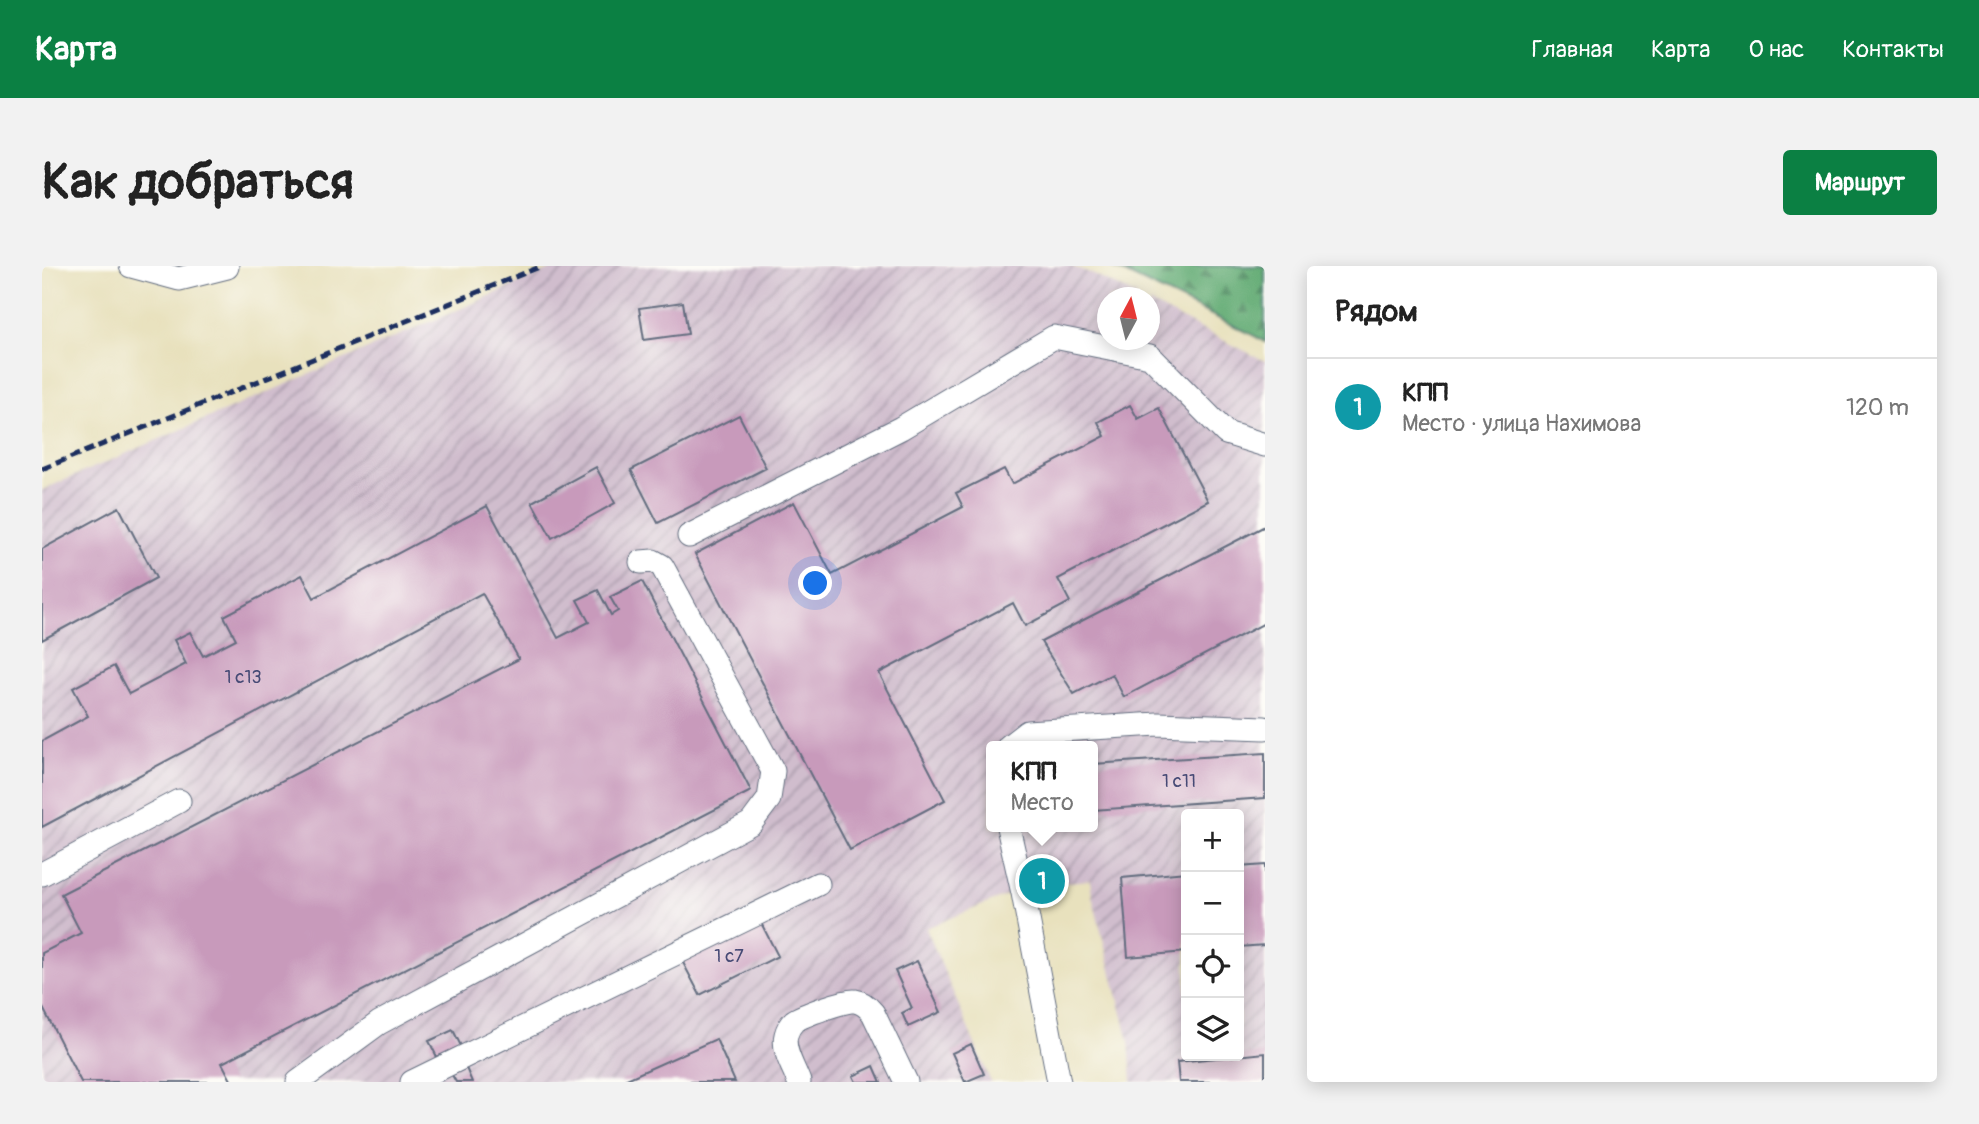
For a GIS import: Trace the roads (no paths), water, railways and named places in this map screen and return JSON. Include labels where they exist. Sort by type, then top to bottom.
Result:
[{"type":"street","points":[[131,266],[179,279],[227,267]]},
{"type":"street","points":[[689,536],[901,428],[1054,338],[1150,356],[1226,433],[1265,445]]},
{"type":"street","points":[[298,1082],[379,1023],[751,823],[769,799],[773,771],[662,566],[653,561],[641,562]]},
{"type":"street","points":[[1015,741],[1027,732],[1158,724],[1265,728]]},
{"type":"street","points":[[42,874],[178,801]]},
{"type":"street","points":[[1009,832],[1059,1082]]},
{"type":"street","points":[[412,1082],[818,884]]},
{"type":"street","points":[[799,1082],[785,1045],[790,1026],[795,1020],[842,1002],[855,1000],[865,1004],[873,1013],[906,1082]]},
{"type":"railway","points":[[42,469],[542,266]]},
{"type":"place","name":"КПП","points":[[1042,881]]}]
